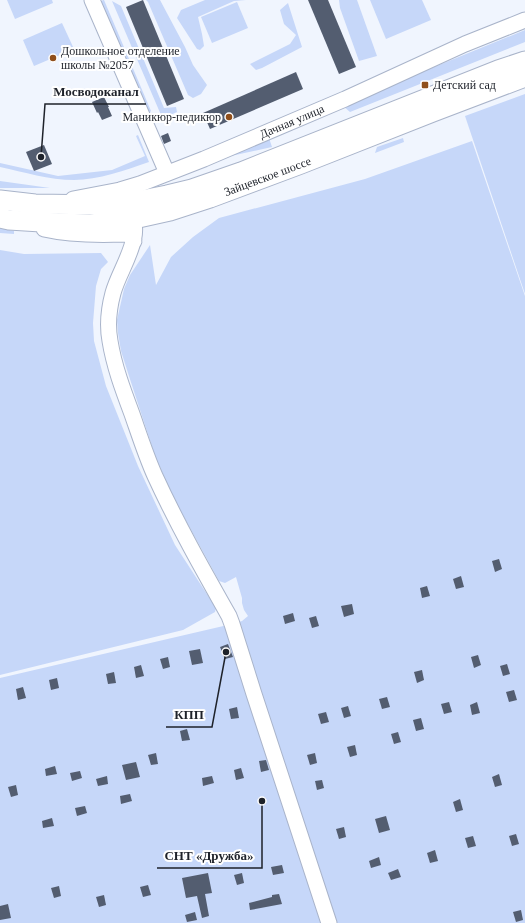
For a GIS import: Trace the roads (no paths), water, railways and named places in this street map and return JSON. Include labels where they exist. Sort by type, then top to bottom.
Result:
[{"type":"main road","name":"Зайцевское шоссе","points":[[0,200],[52,205],[106,205],[134,202],[192,189],[241,172],[498,70],[525,61]]},
{"type":"main road","name":"Зайцевское шоссе","points":[[5,219],[76,224],[134,219],[170,211],[210,198],[525,77]]},
{"type":"street","points":[[92,0],[167,173]]},
{"type":"street","name":"Дачная улица","points":[[52,205],[78,198],[120,190],[208,158],[336,103],[466,44],[525,20]]},
{"type":"street","points":[[134,219],[138,213],[146,207],[192,189]]},
{"type":"street","points":[[106,205],[126,207],[129,209],[134,219],[134,241],[116,283],[111,302],[109,323],[109,336],[112,351],[122,386],[157,480],[186,539],[229,616],[329,923]]},
{"type":"street","points":[[5,219],[60,232],[130,235],[134,241]]},
{"type":"place","name":"Дошкольное отделение школы №2057","points":[[53,58]]},
{"type":"place","name":"Детский сад","points":[[425,85]]},
{"type":"place","name":"Маникюр-педикюр","points":[[229,117]]},
{"type":"place","name":"Мосводоканал","points":[[41,157]]},
{"type":"place","name":"КПП","points":[[226,652]]},
{"type":"place","name":"СНТ «Дружба»","points":[[262,801]]}]
